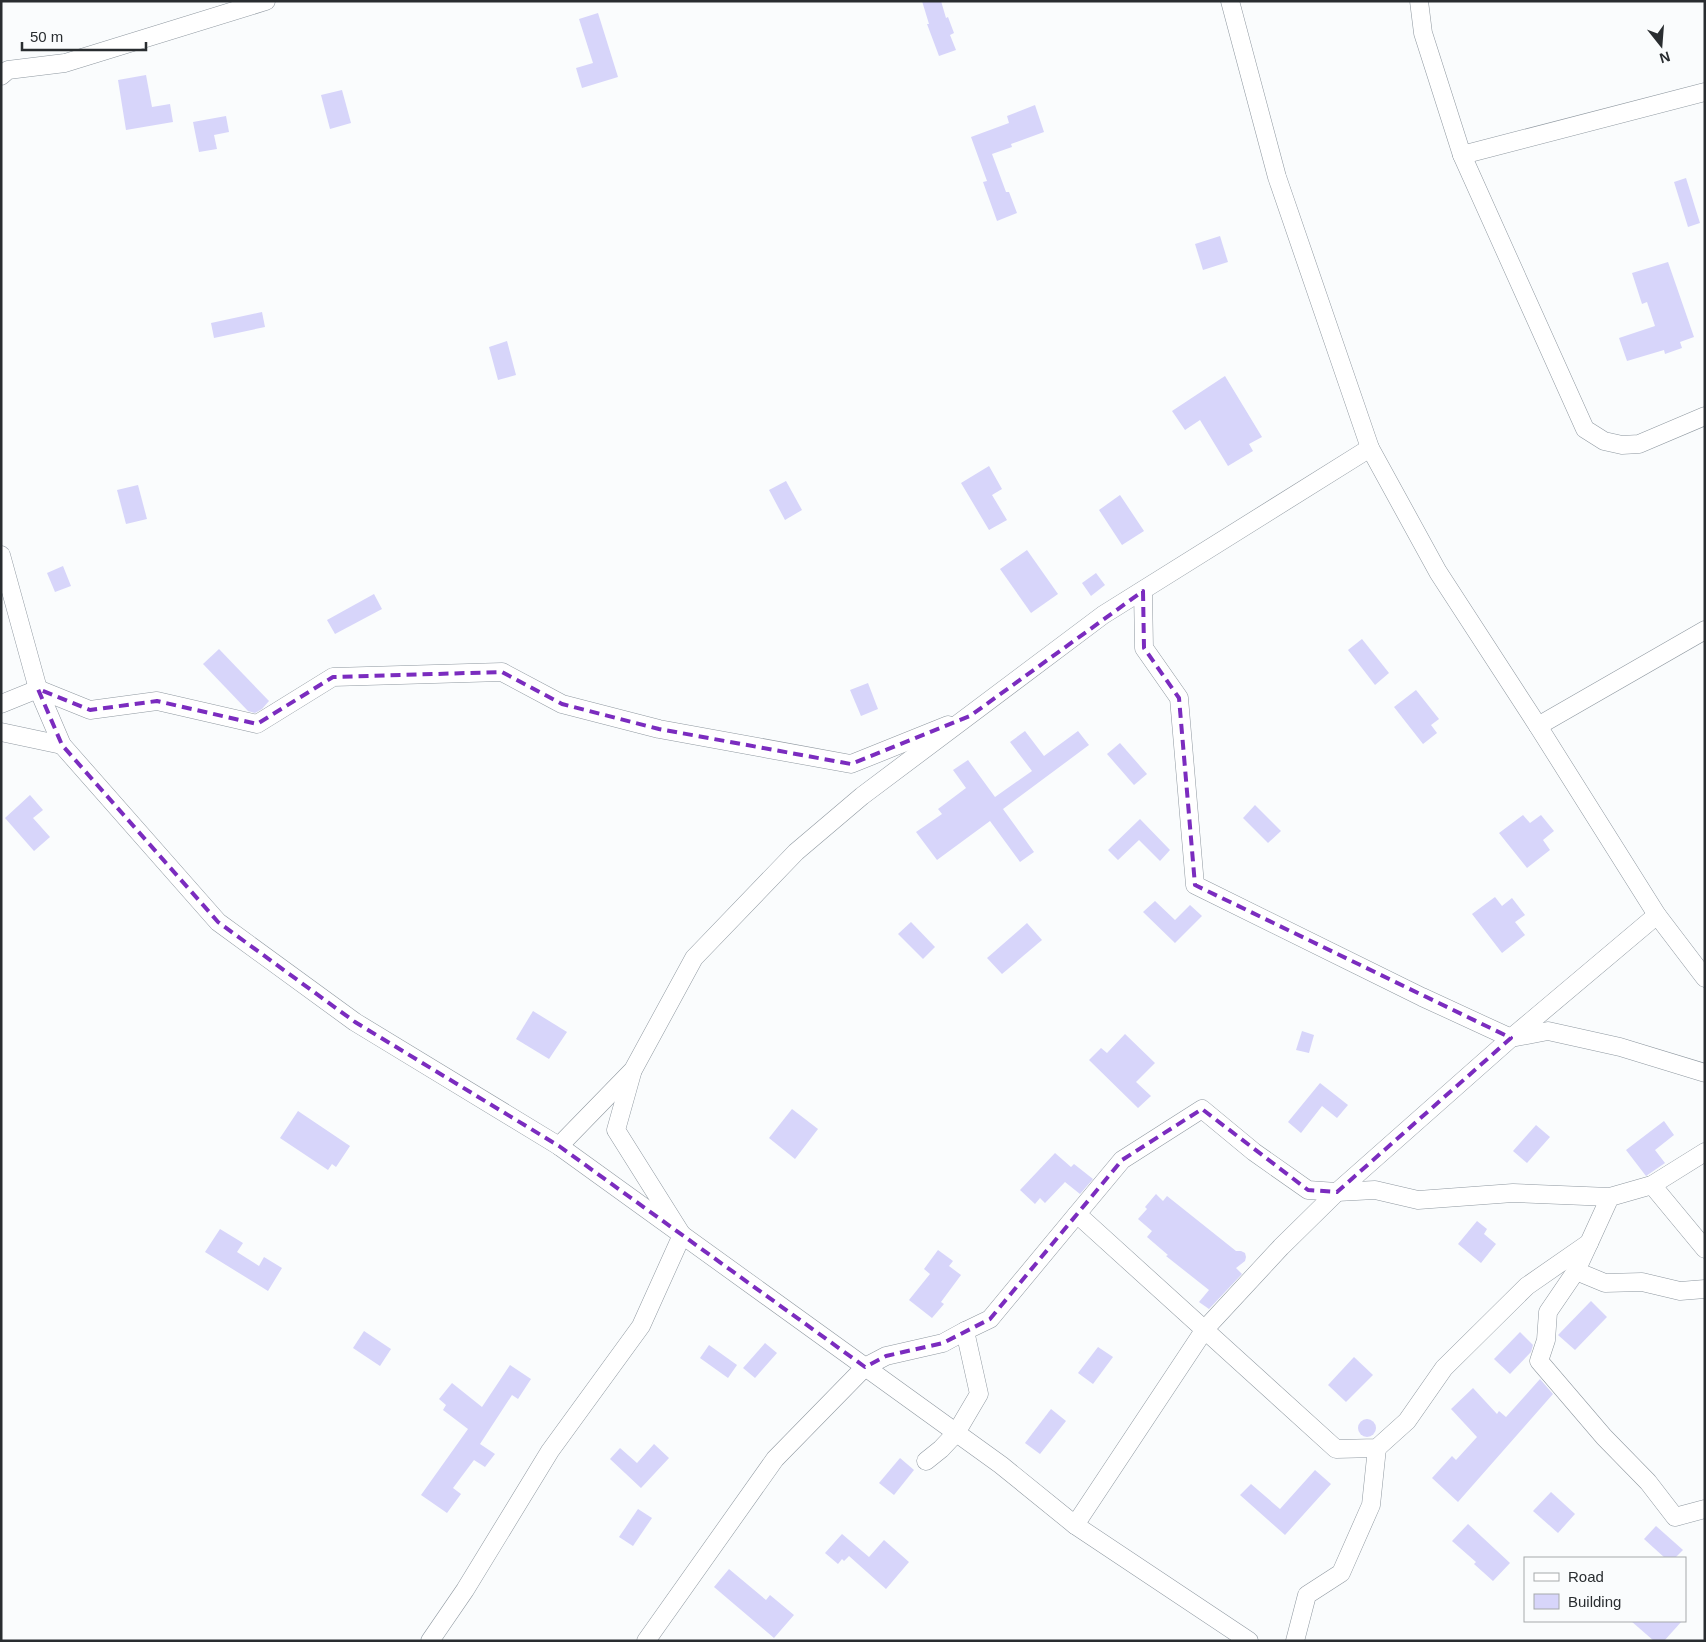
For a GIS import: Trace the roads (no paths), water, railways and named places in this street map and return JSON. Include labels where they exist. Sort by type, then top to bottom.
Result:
[{"type":"street","points":[[3,69],[65,63],[227,8],[266,1]]},
{"type":"street","points":[[1230,1],[1277,177],[1370,448],[1438,572],[1657,915],[1705,978]]},
{"type":"street","points":[[1419,1],[1423,33],[1462,155],[1585,429],[1604,441],[1639,444],[1705,416]]},
{"type":"street","points":[[1462,155],[1705,92]]},
{"type":"street","points":[[682,1235],[616,1130],[633,1070],[694,958],[796,852],[862,796],[1104,615],[1370,448]]},
{"type":"street","points":[[1,555],[38,689],[62,745],[218,922],[355,1022],[559,1146],[1001,1465],[1075,1525],[1249,1641]]},
{"type":"street","points":[[1143,591],[1144,648],[1179,698],[1195,885],[1422,997],[1511,1038],[1548,1031],[1620,1047],[1705,1073]]},
{"type":"street","points":[[1538,726],[1705,630]]},
{"type":"street","points":[[1,704],[38,689],[90,710],[157,701],[257,724],[333,677],[502,672],[562,704],[659,729],[851,764],[970,716]]},
{"type":"street","points":[[1,732],[62,745]]},
{"type":"street","points":[[1075,1525],[1205,1329],[1281,1247],[1337,1192],[1511,1038],[1657,915]]},
{"type":"street","points":[[559,1146],[633,1070]]},
{"type":"street","points":[[646,1641],[775,1459],[865,1367],[886,1356],[943,1343],[990,1319],[1122,1160],[1202,1109],[1254,1152],[1308,1190],[1337,1192],[1375,1190],[1418,1200],[1513,1193],[1610,1197],[1652,1185],[1705,1152]]},
{"type":"street","points":[[1652,1185],[1705,1249]]},
{"type":"street","points":[[1610,1197],[1576,1271],[1548,1312],[1546,1340],[1538,1362],[1604,1437],[1648,1482],[1675,1517],[1705,1509]]},
{"type":"street","points":[[1078,1214],[1336,1449],[1377,1448],[1407,1421],[1444,1368],[1527,1286],[1589,1243]]},
{"type":"street","points":[[430,1641],[465,1590],[550,1451],[641,1326],[682,1235]]},
{"type":"street","points":[[1576,1271],[1606,1283],[1642,1282],[1680,1291],[1705,1289]]},
{"type":"street","points":[[926,1461],[956,1433],[979,1394],[965,1331]]},
{"type":"street","points":[[1295,1641],[1307,1595],[1342,1573],[1371,1505],[1377,1448]]}]
